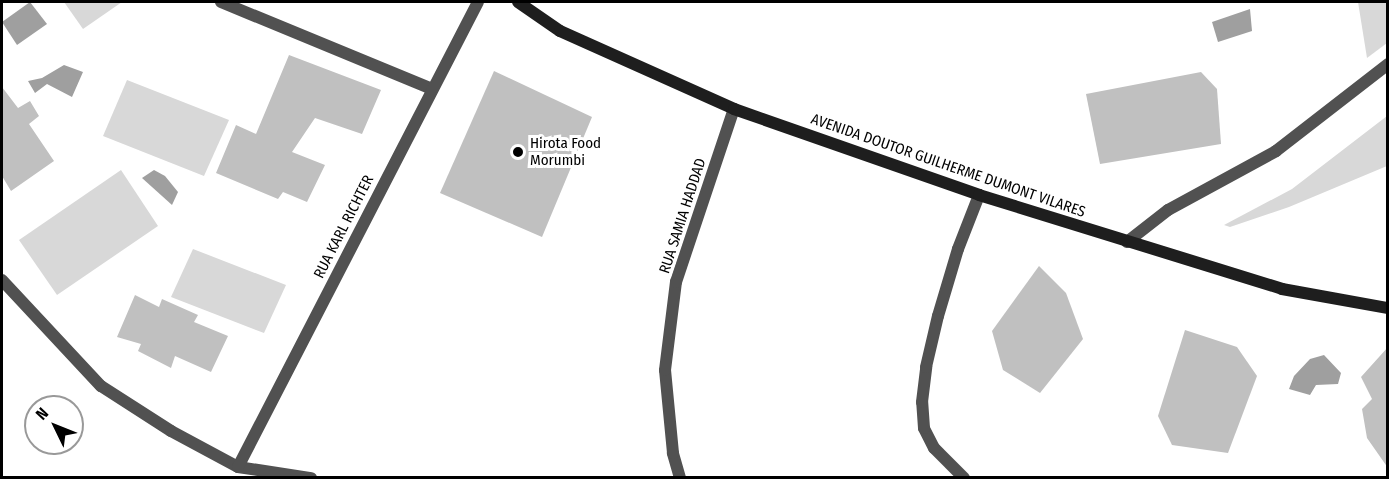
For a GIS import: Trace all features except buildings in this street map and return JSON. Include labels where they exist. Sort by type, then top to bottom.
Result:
[{"type":"main road","name":"AVENIDA DOUTOR GUILHERME DUMONT VILARES","points":[[518,2],[560,31],[734,109],[979,195],[1127,242],[1282,289],[1388,308]]},
{"type":"street","points":[[221,2],[432,89]]},
{"type":"street","name":"RUA KARL RICHTER","points":[[238,467],[478,2]]},
{"type":"street","points":[[1127,242],[1168,210],[1276,151],[1388,64]]},
{"type":"street","name":"RUA SAMIA HADDAD","points":[[680,477],[673,453],[665,370],[676,282],[734,109]]},
{"type":"street","points":[[964,477],[934,448],[924,428],[922,402],[926,367],[938,316],[958,249],[979,195]]},
{"type":"street","points":[[2,280],[101,386],[171,431],[238,467],[311,477]]},
{"type":"shaded area","points":[[30,2],[47,24],[17,45],[2,22]]},
{"type":"shaded area","points":[[64,2],[122,2],[83,29]]},
{"type":"shaded area","points":[[1358,2],[1387,2],[1387,43],[1367,58]]},
{"type":"shaded area","points":[[1250,9],[1252,31],[1218,42],[1212,22]]},
{"type":"shaded area","points":[[64,65],[83,72],[72,97],[47,84],[35,93],[28,81],[42,78]]},
{"type":"shaded area","points":[[127,80],[229,120],[204,176],[103,136]]},
{"type":"shaded area","points":[[1387,116],[1387,166],[1289,207],[1230,227],[1224,225],[1292,189]]},
{"type":"shaded area","points":[[121,170],[158,226],[57,295],[19,240]]},
{"type":"shaded area","points":[[154,170],[165,176],[178,192],[172,205],[142,178]]},
{"type":"shaded area","points":[[193,249],[286,285],[264,333],[171,297]]},
{"type":"shaded area","points":[[1324,355],[1341,373],[1338,384],[1316,385],[1310,395],[1289,389],[1294,376],[1310,359]]},
{"type":"place","name":"Hirota Food Morumbi","points":[[518,152]]}]
